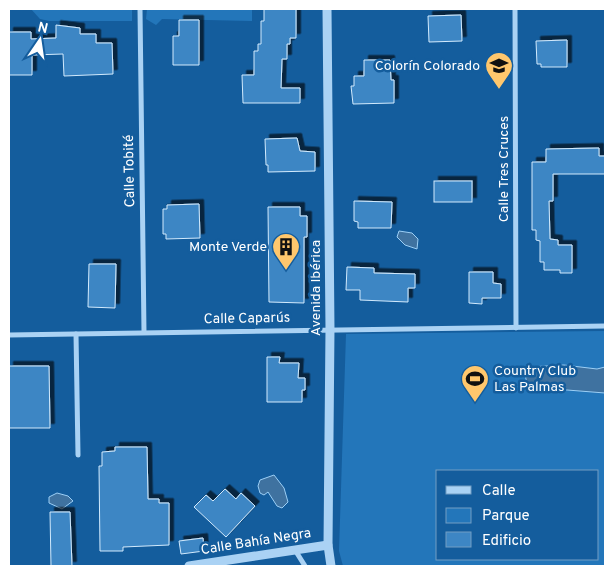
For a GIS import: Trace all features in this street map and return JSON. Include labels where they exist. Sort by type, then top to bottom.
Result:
[{"type":"street","name":"Calle Tobité","points":[[140,9],[144,332]]},
{"type":"street","name":"Avenida Ibérica","points":[[327,9],[330,329],[328,545],[331,566]]},
{"type":"street","name":"Calle Tres Cruces","points":[[515,9],[516,328]]},
{"type":"street","name":"Calle Caparús","points":[[9,335],[605,326]]},
{"type":"street","points":[[76,334],[78,455]]},
{"type":"street","name":"Calle Bahía Negra","points":[[189,566],[328,545]]},
{"type":"street","points":[[295,550],[305,566]]},
{"type":"green space","points":[[31,9],[132,9],[132,21],[49,21],[40,19]]},
{"type":"green space","points":[[147,9],[252,9],[252,21],[162,19],[156,25],[146,19]]},
{"type":"green space","name":"Country Club Las Palmas","points":[[605,331],[605,566],[343,566],[339,551],[346,334]]},
{"type":"shaded area","points":[[399,231],[412,233],[418,239],[417,249],[405,245],[397,237]]},
{"type":"shaded area","points":[[564,365],[597,369],[605,367],[605,393],[529,387],[526,372],[529,367]]},
{"type":"shaded area","points":[[274,475],[284,488],[288,502],[282,508],[277,506],[268,492],[264,495],[260,493],[258,486],[260,480]]},
{"type":"shaded area","points":[[57,493],[68,496],[73,501],[62,509],[49,503],[49,497]]},
{"type":"building","points":[[264,9],[296,9],[296,38],[290,38],[290,44],[287,44],[287,59],[282,59],[281,88],[300,88],[300,103],[243,103],[242,75],[254,75],[254,51],[258,51],[258,44],[261,44],[261,21],[264,21]]},
{"type":"building","points":[[461,15],[462,41],[429,42],[428,16]]},
{"type":"building","points":[[179,20],[199,20],[199,65],[173,65],[173,36],[179,36]]},
{"type":"building","points":[[56,25],[80,28],[80,34],[96,34],[96,43],[112,43],[113,74],[64,76],[63,54],[32,55],[32,75],[9,75],[9,32],[31,32],[31,39],[56,38]]},
{"type":"building","points":[[567,40],[567,67],[541,67],[541,64],[537,64],[536,41]]},
{"type":"building","points":[[364,60],[390,60],[391,80],[394,80],[394,103],[353,104],[351,86],[354,86],[354,76],[364,76]]},
{"type":"building","points":[[297,138],[300,151],[315,152],[315,171],[268,172],[265,139]]},
{"type":"building","points":[[599,148],[599,156],[605,156],[605,174],[553,174],[553,201],[549,201],[550,239],[558,240],[558,245],[572,245],[572,273],[560,273],[560,270],[544,270],[544,262],[540,262],[540,241],[536,240],[536,230],[532,230],[532,162],[546,162],[546,149]]},
{"type":"building","points":[[434,181],[472,181],[472,202],[434,202]]},
{"type":"building","points":[[354,201],[392,202],[391,228],[358,228],[358,222],[354,221]]},
{"type":"building","points":[[199,204],[200,238],[166,239],[166,234],[163,234],[163,209],[167,209],[167,205]]},
{"type":"building","name":"Monte Verde","points":[[268,207],[300,207],[300,216],[307,216],[307,237],[304,237],[304,303],[269,302]]},
{"type":"building","points":[[89,264],[116,264],[115,308],[88,307]]},
{"type":"building","points":[[347,267],[374,268],[374,273],[415,274],[415,288],[408,288],[408,302],[360,300],[360,290],[346,290]]},
{"type":"building","points":[[469,272],[493,272],[493,283],[501,284],[501,298],[482,298],[482,304],[469,303]]},
{"type":"building","points":[[267,357],[280,357],[279,363],[299,363],[298,378],[305,378],[302,402],[267,402]]},
{"type":"building","points":[[9,366],[49,366],[50,428],[9,428]]},
{"type":"building","points":[[115,447],[147,447],[148,499],[159,499],[159,503],[169,503],[169,545],[123,547],[123,551],[100,551],[99,466],[102,466],[102,452],[115,451]]},
{"type":"building","points":[[225,489],[236,499],[241,493],[255,506],[226,537],[194,507],[206,495],[213,501]]},
{"type":"building","points":[[50,512],[70,512],[72,566],[51,566]]},
{"type":"building","points":[[203,538],[204,551],[181,554],[179,541]]},
{"type":"place","name":"Colorín Colorado","points":[[499,90]]},
{"type":"place","name":"Monte Verde","points":[[286,271]]},
{"type":"place","name":"Country Club Las Palmas","points":[[475,403]]}]
